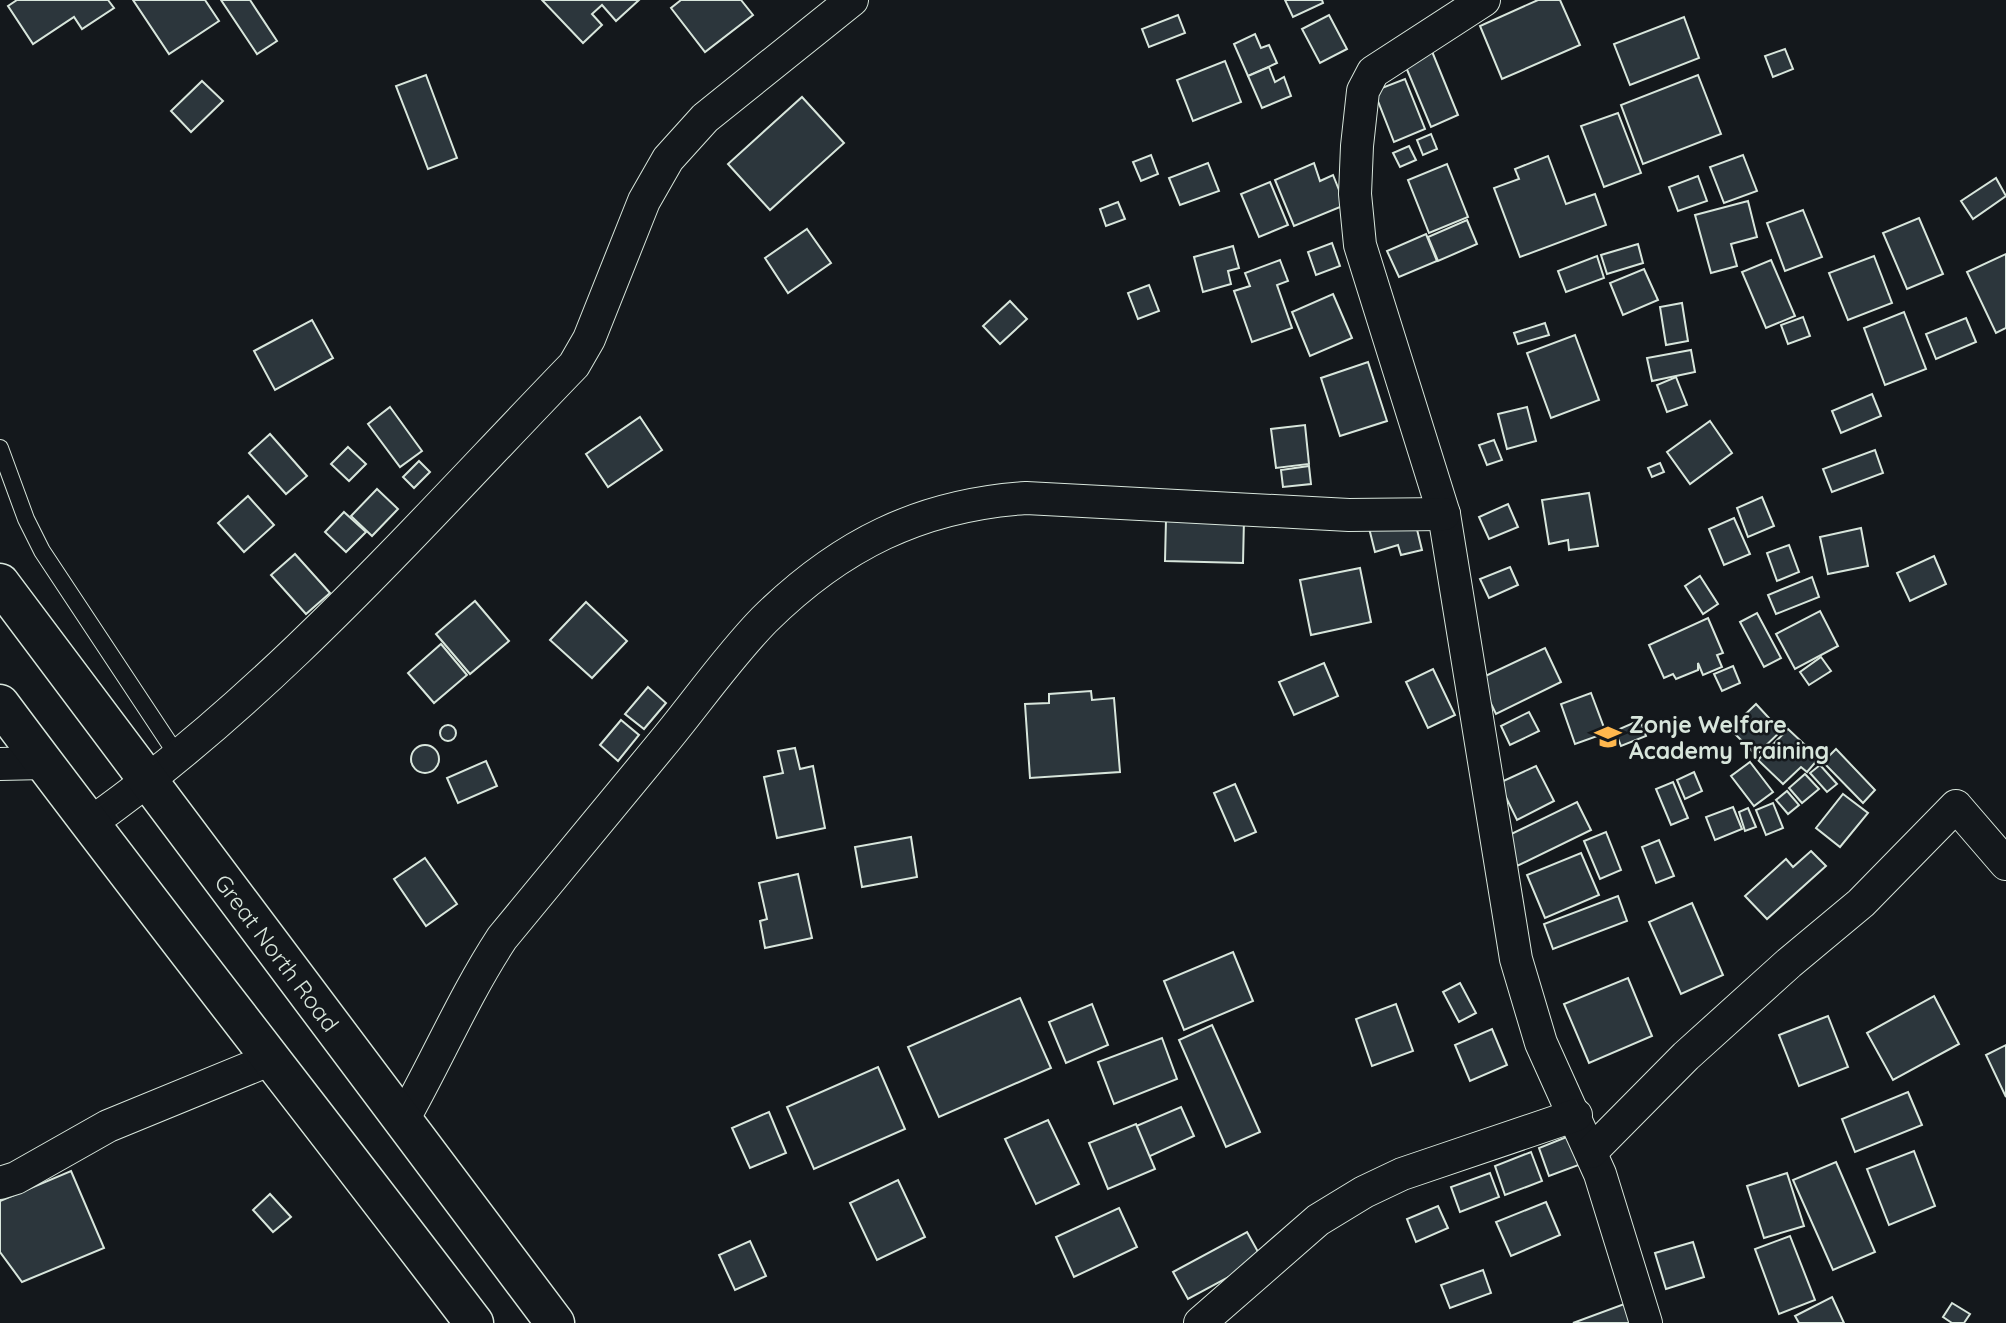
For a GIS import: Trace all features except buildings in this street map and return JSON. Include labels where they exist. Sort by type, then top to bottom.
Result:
[{"type":"highway","name":"Great North Road","points":[[0,583],[555,1323]]},
{"type":"highway","points":[[0,704],[269,1060],[342,1149],[474,1323]]},
{"type":"street","points":[[89,824],[179,758],[270,679],[574,365],[589,339],[644,201],[668,159],[705,118],[852,0]]},
{"type":"street","points":[[1484,0],[1373,72],[1363,91],[1355,194],[1360,245],[1444,514],[1516,958],[1541,1043],[1591,1152],[1646,1323]]},
{"type":"street","points":[[403,1120],[439,1056],[470,987],[502,938],[763,622],[837,560],[883,533],[933,512],[979,501],[1026,498],[1349,515],[1444,514]]},
{"type":"street","points":[[0,764],[44,763]]},
{"type":"street","points":[[1591,1152],[1686,1056],[1789,962],[1861,903],[1956,806],[2006,864]]},
{"type":"street","points":[[0,1184],[16,1178],[108,1126],[269,1060]]},
{"type":"street","points":[[1200,1323],[1318,1220],[1364,1192],[1402,1174],[1576,1115]]},
{"type":"lane","points":[[0,448],[26,519],[42,551],[179,758]]},
{"type":"place","name":"Zonje Welfare Academy Training","points":[[1608,737]]}]
